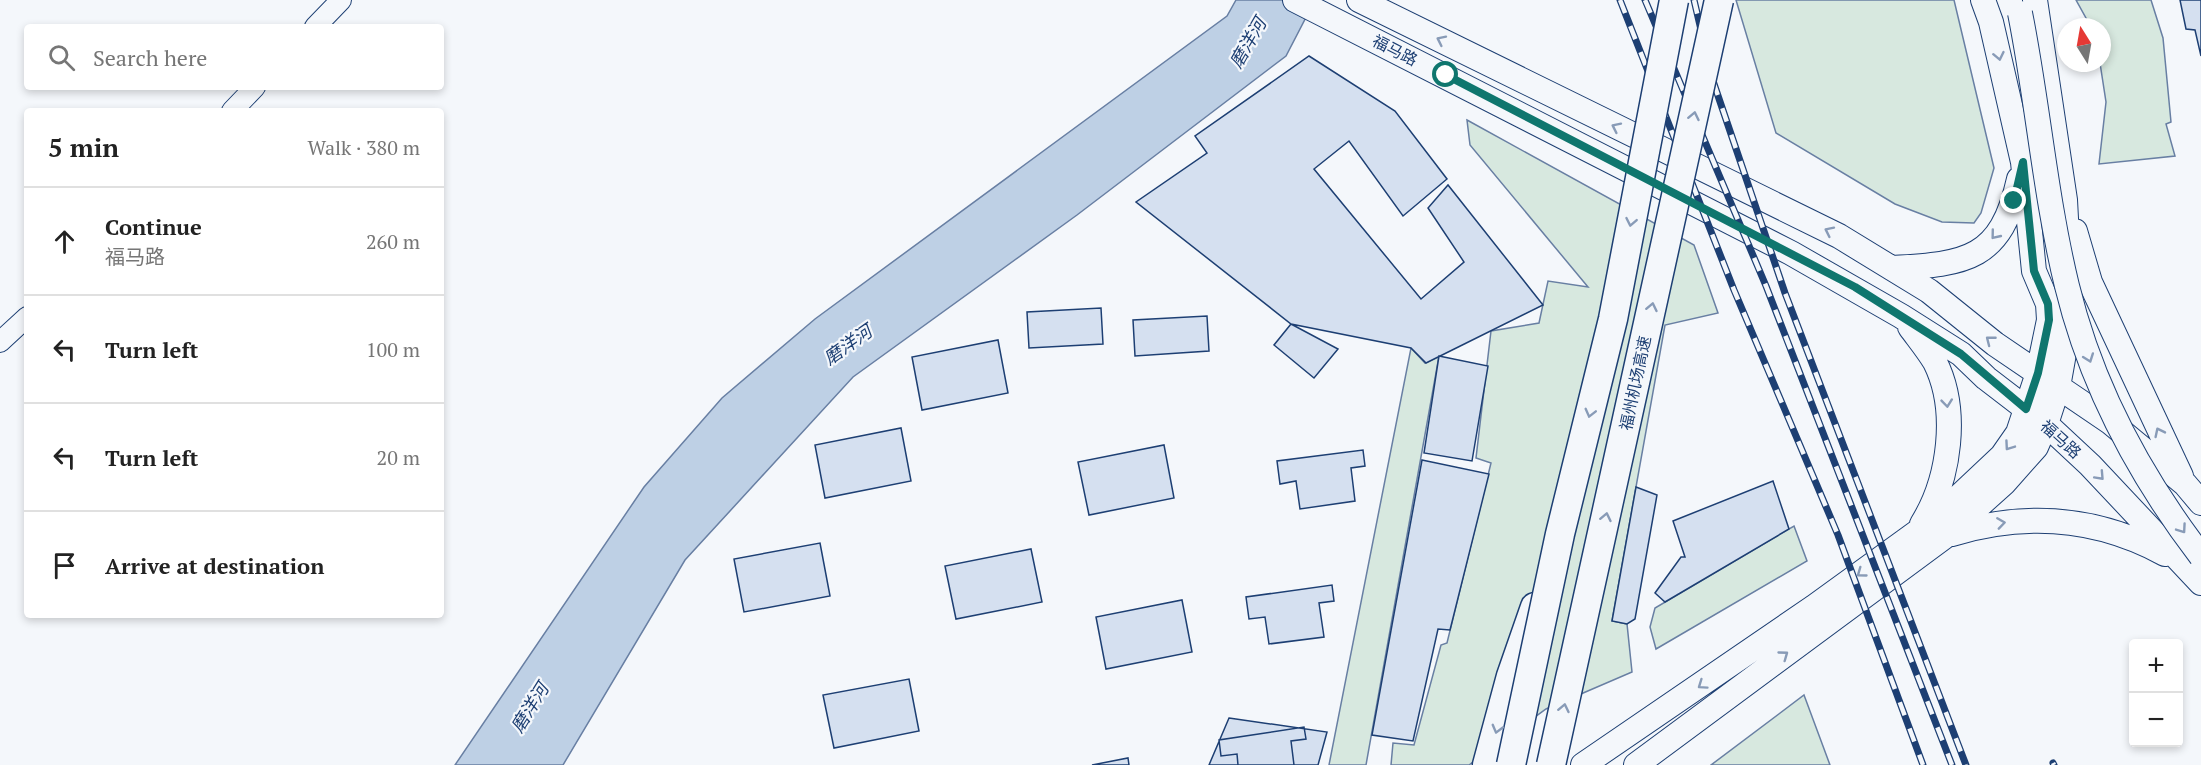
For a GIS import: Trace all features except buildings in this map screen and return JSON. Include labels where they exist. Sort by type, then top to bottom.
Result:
[{"type":"highway","points":[[1511,765],[1560,534],[1613,318],[1674,0]]},
{"type":"highway","name":"福州机场高速","points":[[1551,765],[1719,0]]},
{"type":"highway","points":[[1487,765],[1511,676],[1560,534]]},
{"type":"main road","name":"福马路","points":[[1359,0],[1839,236],[1929,291],[1995,344],[2110,422],[2185,484],[2201,503]]},
{"type":"main road","points":[[1636,765],[1944,537],[2010,476],[2036,447],[2046,424],[2048,304],[2034,271],[2023,162],[1991,22],[1983,0]]},
{"type":"main road","points":[[2023,4],[2065,200],[2090,282],[2185,484]]},
{"type":"main road","points":[[2023,4],[2067,286],[2089,359],[2117,425],[2145,475],[2201,556]]},
{"type":"main road","name":"福马路","points":[[1304,5],[1791,253],[1902,316],[1961,354],[2046,424],[2090,465],[2201,583]]},
{"type":"main road","points":[[1892,268],[1935,266],[1964,260],[1991,242],[2008,219],[2023,162]]},
{"type":"main road","points":[[1583,765],[1814,607],[1917,533],[2002,456],[2018,433],[2026,409],[2048,380],[2070,320],[2065,200]]},
{"type":"main road","points":[[1902,316],[1934,361],[1945,390],[1949,422],[1946,456],[1939,485],[1928,514],[1917,533]]},
{"type":"main road","points":[[1944,537],[1992,524],[2022,520],[2061,520],[2104,529],[2142,542],[2175,560],[2201,583]]},
{"type":"street","points":[[318,24],[341,0]]},
{"type":"street","points":[[235,108],[252,90]]},
{"type":"street","points":[[0,342],[24,320]]},
{"type":"shaded area","points":[[1736,0],[1954,0],[1994,168],[1981,213],[1974,223],[1942,222],[1895,204],[1776,133]]},
{"type":"shaded area","points":[[2076,0],[2151,0],[2163,38],[2171,122],[2166,124],[2175,156],[2099,164],[2106,102],[2101,72],[2111,72],[2111,18],[2086,18]]},
{"type":"shaded area","points":[[1467,120],[1694,245],[1718,313],[1665,325],[1612,621],[1627,624],[1632,672],[1546,709],[1469,765],[1391,765],[1393,743],[1414,745],[1441,645],[1447,643],[1491,463],[1476,458],[1491,331],[1539,323],[1548,281],[1588,287],[1470,145]]},
{"type":"shaded area","points":[[1411,348],[1425,363],[1439,356],[1366,765],[1329,765]]},
{"type":"shaded area","points":[[1794,526],[1807,561],[1656,649],[1650,627],[1655,608]]},
{"type":"shaded area","points":[[1804,695],[1830,765],[1711,765]]},
{"type":"water","name":"磨洋河","points":[[1236,0],[1315,0],[1286,56],[1077,215],[853,377],[685,560],[563,765],[455,765],[644,487],[722,398],[815,319],[1227,16]]},
{"type":"railway","points":[[1620,0],[1734,290],[1838,535],[1923,765]]},
{"type":"railway","points":[[1645,0],[1766,286],[1952,765]]},
{"type":"railway","points":[[1694,0],[1713,81],[1785,293],[1966,765]]},
{"type":"route","points":[[1446,75],[1855,287],[1961,354],[1986,378],[2026,409],[2038,373],[2049,320],[2048,304],[2034,271],[2023,162],[2014,201]]}]
